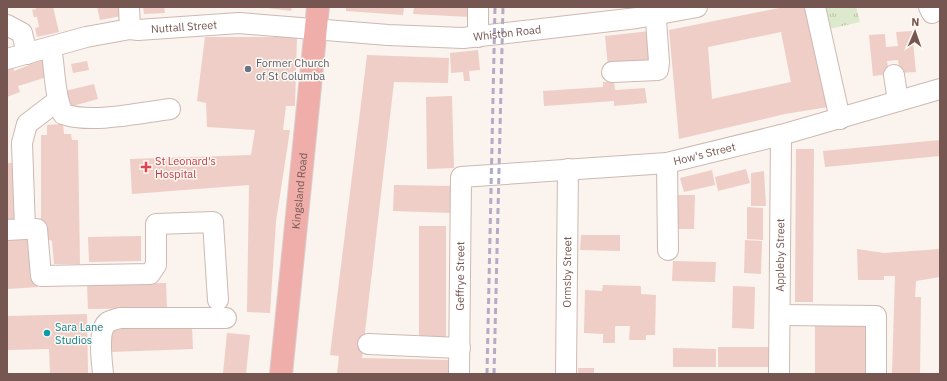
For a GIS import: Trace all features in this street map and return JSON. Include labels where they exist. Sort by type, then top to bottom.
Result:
[{"type":"highway","name":"Kingsland Road","points":[[281,374],[318,7]]},
{"type":"street","points":[[129,7],[130,29]]},
{"type":"street","points":[[478,7],[478,37]]},
{"type":"street","name":"Whiston Road","points":[[316,29],[454,38],[478,37],[656,11],[697,7]]},
{"type":"street","points":[[814,7],[840,119]]},
{"type":"street","points":[[612,72],[658,70],[659,62],[656,11]]},
{"type":"street","name":"Nuttall Street","points":[[7,59],[86,37],[130,29],[138,30],[239,15],[316,29]]},
{"type":"street","points":[[7,25],[22,33],[27,54]]},
{"type":"street","points":[[51,47],[55,70],[57,101],[63,114],[71,117],[123,116],[170,109]]},
{"type":"street","points":[[894,75],[898,101]]},
{"type":"street","name":"How's Street","points":[[461,177],[667,163],[781,135],[940,89]]},
{"type":"street","points":[[57,101],[26,124],[22,143],[16,230],[37,229],[41,276],[150,274],[156,266],[156,224],[213,222],[222,309],[120,318],[108,322],[103,328],[101,338],[103,374]]},
{"type":"street","name":"Appleby Street","points":[[779,374],[781,135]]},
{"type":"street","points":[[667,163],[668,250]]},
{"type":"street","name":"Ormsby Street","points":[[566,374],[568,169]]},
{"type":"street","name":"Geffrye Street","points":[[459,374],[461,177]]},
{"type":"street","points":[[780,315],[876,316],[876,374]]},
{"type":"street","points":[[368,344],[460,348]]},
{"type":"green space","points":[[823,7],[856,7],[860,22],[829,29]]},
{"type":"building","points":[[35,7],[53,7],[59,32],[37,37],[35,28],[39,27],[37,17],[34,17],[32,10],[36,9]]},
{"type":"building","points":[[97,7],[120,8],[121,16],[100,20]]},
{"type":"building","points":[[143,7],[164,7],[165,13],[144,14]]},
{"type":"building","points":[[260,7],[292,7],[291,11]]},
{"type":"building","points":[[346,7],[404,7],[403,15],[346,11]]},
{"type":"building","points":[[414,7],[470,7],[470,17],[413,14]]},
{"type":"building","points":[[784,7],[806,7],[828,107],[785,114],[679,139],[669,30]],"holes":[[[781,32],[791,82],[712,99],[708,47]]]},
{"type":"building","points":[[650,31],[654,61],[608,66],[605,36]]},
{"type":"building","points":[[912,31],[916,72],[900,73],[898,60],[887,61],[889,74],[873,76],[869,35],[885,34],[886,47],[898,46],[896,32]]},
{"type":"building","points":[[205,37],[297,37],[295,106],[286,106],[283,130],[290,130],[276,221],[270,313],[247,312],[249,185],[132,194],[130,159],[251,155],[255,130],[207,127],[206,103],[197,101]]},
{"type":"building","points":[[478,50],[480,70],[469,71],[470,81],[464,81],[463,72],[451,73],[450,53]]},
{"type":"building","points":[[367,55],[449,58],[448,83],[394,82],[362,358],[452,360],[452,374],[337,374],[339,356],[330,355]]},
{"type":"building","points":[[42,60],[47,77],[18,86],[20,92],[7,97],[7,68],[13,66],[14,71]]},
{"type":"building","points":[[87,61],[89,70],[73,73],[71,64]]},
{"type":"building","points":[[614,81],[615,90],[645,88],[647,103],[614,106],[614,101],[544,106],[543,91],[603,87],[603,82]]},
{"type":"building","points":[[94,84],[98,99],[69,107],[65,91]]},
{"type":"building","points":[[452,96],[454,168],[427,169],[426,97]]},
{"type":"building","points":[[63,124],[64,134],[71,134],[72,140],[78,140],[80,264],[54,264],[52,241],[41,236],[41,135],[47,135],[47,125]]},
{"type":"building","points":[[940,140],[940,156],[825,167],[823,151]]},
{"type":"building","points":[[796,149],[814,149],[813,302],[795,302]]},
{"type":"building","points":[[7,163],[14,163],[18,219],[7,220]]},
{"type":"building","points":[[746,169],[750,183],[718,191],[715,177]]},
{"type":"building","points":[[712,170],[715,185],[684,192],[680,178]]},
{"type":"building","points":[[764,171],[766,206],[751,206],[751,173]]},
{"type":"building","points":[[394,185],[452,186],[452,213],[393,211]]},
{"type":"building","points":[[677,195],[695,195],[694,229],[676,229]]},
{"type":"building","points":[[747,207],[763,208],[763,240],[747,239]]},
{"type":"building","points":[[419,226],[446,226],[446,342],[419,342]]},
{"type":"building","points":[[581,235],[620,235],[620,251],[580,250]]},
{"type":"building","points":[[141,236],[141,261],[89,262],[88,237]]},
{"type":"building","points":[[35,238],[38,287],[7,289],[7,240]]},
{"type":"building","points":[[745,240],[762,241],[761,274],[744,273]]},
{"type":"building","points":[[857,249],[884,253],[940,249],[940,277],[916,281],[915,297],[921,297],[920,374],[892,374],[895,276],[884,276],[884,280],[858,280]]},
{"type":"building","points":[[673,261],[716,262],[715,282],[672,281]]},
{"type":"building","points":[[166,283],[167,308],[88,309],[87,284]]},
{"type":"building","points":[[603,285],[641,286],[641,294],[656,295],[655,335],[646,335],[646,340],[629,340],[630,326],[615,326],[615,343],[603,343],[603,334],[584,333],[585,290],[602,291]]},
{"type":"building","points":[[733,286],[755,287],[754,329],[732,328]]},
{"type":"building","name":"Sara Lane Studios","points":[[87,314],[88,374],[50,374],[49,349],[7,350],[7,316]]},
{"type":"building","points":[[815,318],[872,318],[872,374],[815,374]]},
{"type":"building","points":[[192,326],[193,349],[111,352],[111,328]]},
{"type":"building","points":[[227,333],[250,335],[246,374],[223,374]]},
{"type":"building","points":[[718,347],[769,347],[769,367],[718,367]]},
{"type":"building","points":[[673,348],[716,349],[716,367],[673,367]]},
{"type":"building","points":[[578,368],[594,368],[594,374],[578,374]]},
{"type":"railway","points":[[487,374],[495,7]]},
{"type":"railway","points":[[494,374],[503,7]]},
{"type":"place","name":"Former Church of St Columba","points":[[248,69]]},
{"type":"place","name":"St Leonard's Hospital","points":[[146,167]]},
{"type":"place","name":"Sara Lane Studios","points":[[47,333]]}]
